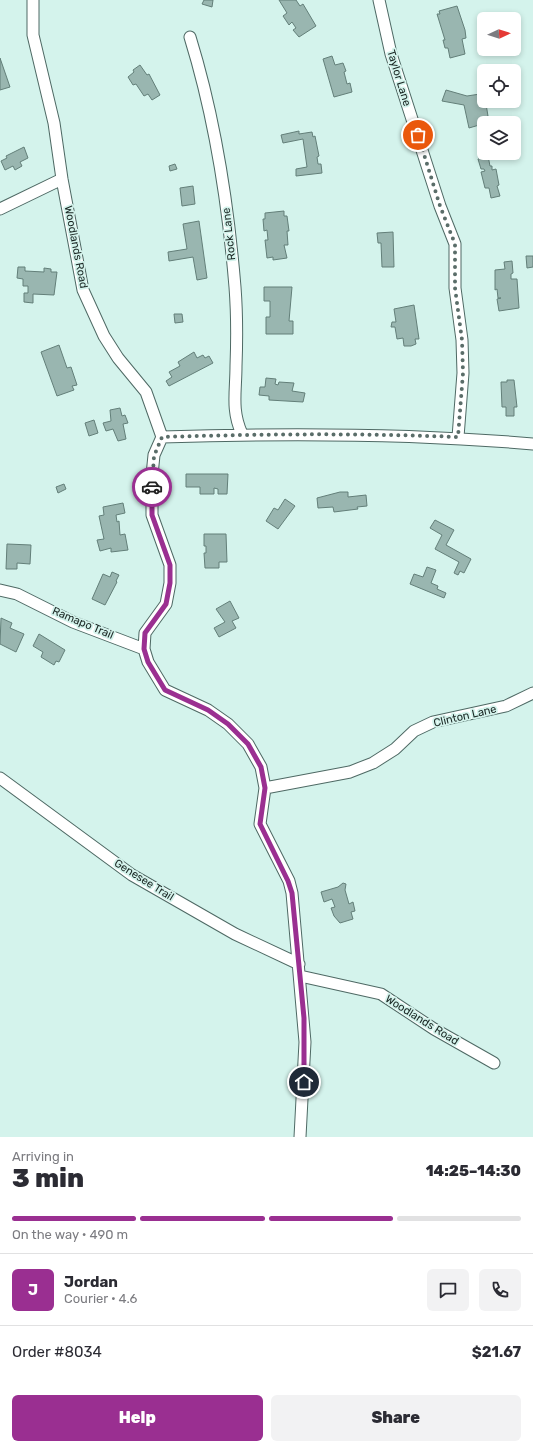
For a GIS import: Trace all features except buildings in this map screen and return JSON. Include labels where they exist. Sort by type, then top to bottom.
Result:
[{"type":"street","name":"Woodlands Road","points":[[33,0],[33,35],[54,123],[62,180],[84,290],[104,336],[118,358],[146,392],[162,437]]},
{"type":"street","name":"Taylor Lane","points":[[379,0],[393,60],[440,206],[455,244],[455,288],[462,340],[463,373],[458,437]]},
{"type":"street","name":"Rock Lane","points":[[190,37],[201,73],[225,191],[235,288],[236,367],[234,404],[236,420],[242,434]]},
{"type":"street","points":[[0,209],[62,180]]},
{"type":"street","points":[[300,1137],[305,1042],[292,893],[288,881],[260,824],[265,788],[261,767],[248,744],[228,724],[208,710],[165,690],[148,662],[144,649],[145,633],[166,604],[170,583],[170,565],[152,515],[152,475],[154,456],[162,437],[242,434],[406,435],[458,437],[533,444]]},
{"type":"street","name":"Ramapo Trail","points":[[0,590],[17,594],[73,622],[144,649]]},
{"type":"street","name":"Clinton Lane","points":[[265,788],[350,772],[373,763],[395,749],[414,731],[433,722],[506,706],[533,693]]},
{"type":"street","name":"Genesee Trail","points":[[0,778],[132,875],[235,934],[299,964]]},
{"type":"street","name":"Woodlands Road","points":[[300,976],[381,994],[434,1029],[494,1063]]},
{"type":"way so far","points":[[152,487],[154,456],[162,437],[288,434],[458,437],[463,373],[462,340],[455,288],[455,244],[440,206],[428,163],[418,135]]},
{"type":"route","points":[[152,487],[152,515],[155,527],[170,565],[170,583],[166,604],[145,633],[143,644],[144,649],[148,662],[165,690],[208,710],[228,724],[248,744],[261,767],[265,788],[260,824],[288,881],[292,893],[304,1018],[304,1082]]}]
